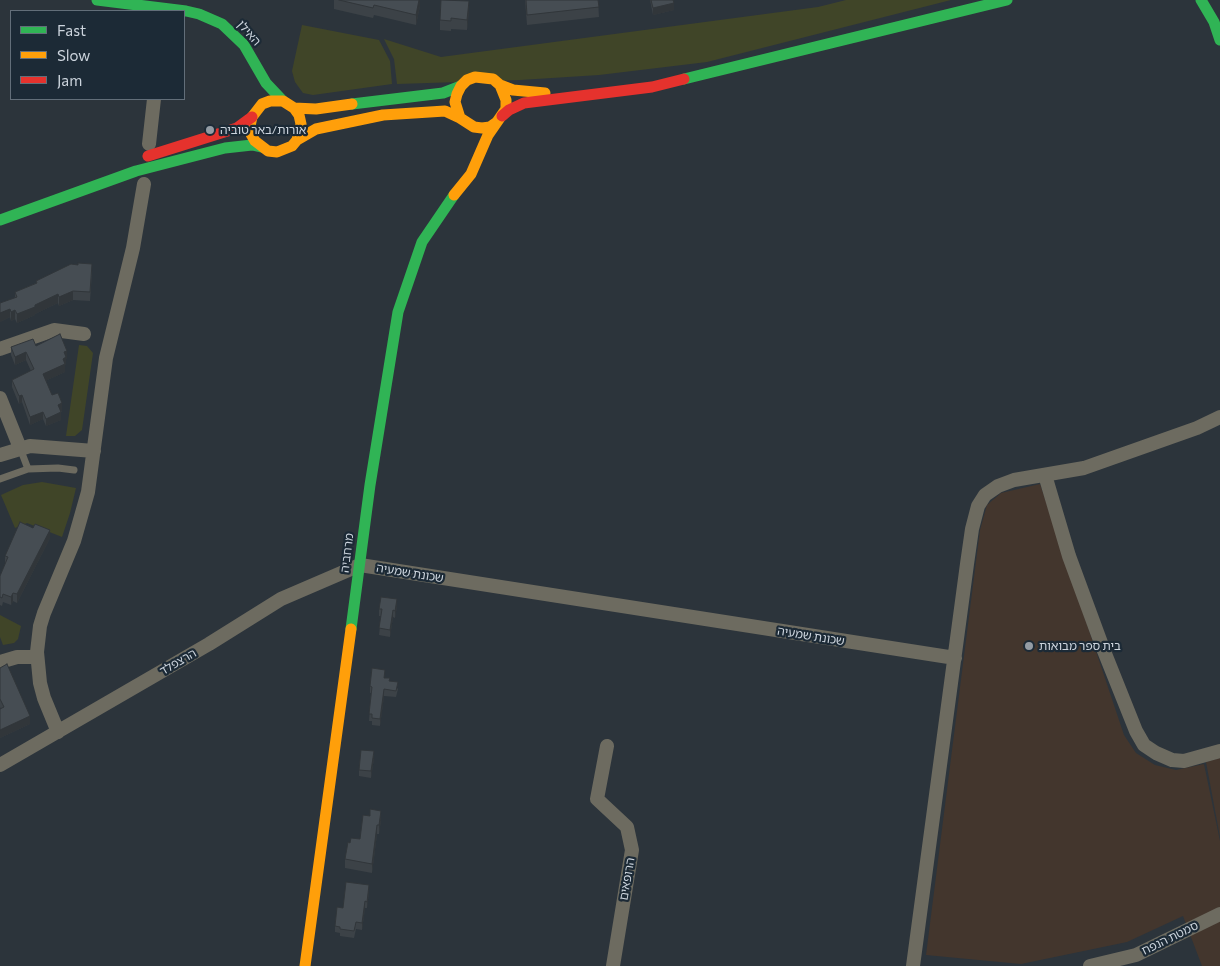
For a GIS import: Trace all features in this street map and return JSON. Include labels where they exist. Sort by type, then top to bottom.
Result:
[{"type":"main road","name":"האילן","points":[[97,0],[166,10]]},
{"type":"main road","points":[[252,117],[251,134],[255,141],[268,151],[276,152],[285,150],[316,128],[383,115],[445,111],[474,127],[490,127],[509,110],[524,103],[652,87],[1007,0]]},
{"type":"main road","points":[[1201,0],[1214,22],[1220,40]]},
{"type":"main road","points":[[1213,0],[1214,22]]},
{"type":"main road","name":"האילן","points":[[185,12],[199,14],[222,24],[244,45],[266,83],[283,102]]},
{"type":"main road","name":"האילן","points":[[258,70],[262,97],[259,107]]},
{"type":"main road","points":[[476,164],[473,133],[463,121],[455,102],[461,86],[467,80],[484,77],[493,79],[500,85],[513,90],[528,92],[594,93]]},
{"type":"main road","points":[[500,85],[506,100],[506,109],[500,119]]},
{"type":"main road","points":[[294,108],[325,108],[416,97],[443,93],[461,86]]},
{"type":"main road","points":[[0,220],[132,161],[237,128],[252,117],[259,107],[270,100],[283,102],[294,108],[299,115],[301,124],[297,140]]},
{"type":"main road","name":"מרחביה","points":[[305,966],[370,486],[398,312],[422,242],[476,164],[488,135],[500,119]]},
{"type":"main road","points":[[0,220],[136,171],[225,148],[252,145],[261,147]]},
{"type":"street","points":[[149,144],[154,100]]},
{"type":"street","points":[[58,732],[40,684],[37,657],[40,626],[74,541],[88,492],[106,358],[129,264],[144,184]]},
{"type":"street","points":[[0,349],[54,330],[84,334]]},
{"type":"street","points":[[0,398],[20,448]]},
{"type":"street","points":[[913,966],[970,547],[978,506],[985,495],[998,486],[1014,480],[1084,468],[1188,431],[1220,417]]},
{"type":"street","points":[[0,455],[20,448],[42,446],[94,451]]},
{"type":"street","points":[[1045,475],[1069,556],[1136,732],[1144,745],[1172,760],[1184,761],[1220,751]]},
{"type":"street","name":"שכונת שמעיה","points":[[360,565],[955,658]]},
{"type":"street","name":"הרצפלד","points":[[0,765],[209,644],[281,599],[360,565]]},
{"type":"street","points":[[0,662],[17,657],[37,657]]},
{"type":"street","name":"הרופאים","points":[[607,746],[597,799],[627,827],[632,850],[613,966]]},
{"type":"street","name":"סמטת הנפח","points":[[1090,966],[1136,955],[1220,914]]},
{"type":"lane","points":[[20,448],[28,469]]},
{"type":"lane","points":[[0,479],[28,469],[58,468],[74,470]]},
{"type":"shaded area","name":"בית ספר מבואות","points":[[1040,484],[1124,735],[1136,753],[1155,765],[1176,770],[1204,764],[1220,841],[1220,966],[1202,966],[1183,916],[1127,942],[1021,964],[926,955],[980,530],[987,505],[1001,493]]},
{"type":"shaded area","points":[[1220,758],[1220,837],[1206,762]]},
{"type":"green space","points":[[846,0],[951,0],[707,62],[599,75],[397,84],[394,59],[384,39],[441,57],[818,7]]},
{"type":"green space","points":[[302,25],[379,40],[390,61],[392,84],[313,95],[303,93],[295,82],[292,71]]},
{"type":"green space","points":[[79,345],[87,346],[93,353],[82,430],[75,436],[66,436]]},
{"type":"green space","points":[[42,482],[76,488],[62,537],[27,523],[15,528],[1,495],[23,485]]},
{"type":"green space","points":[[0,615],[21,626],[18,639],[14,643],[3,645],[0,637]]},
{"type":"building","points":[[339,0],[419,0],[416,15],[374,5],[373,8]]},
{"type":"building","points":[[441,0],[469,1],[467,20],[451,18],[451,21],[440,20]]},
{"type":"building","points":[[526,0],[598,0],[599,7],[527,15]]},
{"type":"building","points":[[651,0],[673,0],[674,3],[653,8]]},
{"type":"building","points":[[78,263],[92,264],[90,292],[73,291],[59,297],[58,294],[35,305],[35,307],[17,314],[15,310],[11,312],[10,309],[0,313],[0,303],[17,297],[15,292],[37,283],[36,281],[71,264],[78,265]]},
{"type":"building","points":[[60,334],[67,351],[64,352],[66,357],[63,359],[65,364],[43,374],[52,395],[58,393],[62,403],[58,405],[61,412],[46,419],[43,412],[30,417],[22,395],[19,396],[12,380],[34,369],[26,352],[15,357],[11,347],[33,339],[36,346]]},
{"type":"building","points":[[20,522],[33,528],[35,524],[50,530],[17,594],[13,593],[11,597],[3,594],[2,598],[0,597],[0,576],[8,557],[5,556]]},
{"type":"building","points":[[381,597],[397,599],[390,630],[379,628],[382,609],[379,609]]},
{"type":"building","points":[[7,664],[30,716],[0,730],[0,709],[4,707],[0,699],[0,668]]},
{"type":"building","points":[[372,668],[385,670],[384,678],[390,678],[389,681],[398,682],[396,691],[384,689],[380,719],[372,718],[372,714],[369,714]]},
{"type":"building","points":[[361,750],[374,751],[371,771],[359,770]]},
{"type":"building","points":[[370,809],[381,811],[379,825],[377,825],[372,864],[345,859],[348,842],[350,843],[351,838],[360,839],[363,815],[370,816]]},
{"type":"building","points":[[346,882],[369,885],[362,923],[356,922],[354,931],[340,929],[340,927],[335,926],[337,907],[343,908]]},
{"type":"traffic: fast","points":[[97,0],[178,10]]},
{"type":"traffic: fast","points":[[684,79],[1007,0]]},
{"type":"traffic: fast","points":[[1201,0],[1214,22],[1220,40]]},
{"type":"traffic: fast","points":[[185,11],[199,14],[222,24],[244,45],[266,83],[283,101]]},
{"type":"traffic: fast","points":[[352,104],[443,93],[461,86]]},
{"type":"traffic: fast","points":[[0,220],[136,171],[225,148],[252,145],[261,147]]},
{"type":"traffic: fast","points":[[351,629],[370,485],[398,312],[422,242],[454,195]]},
{"type":"traffic: slow","points":[[500,85],[506,100],[506,109],[497,122],[490,127],[482,128],[474,127],[460,118],[455,102],[457,94],[467,80],[475,77],[493,79],[500,85],[513,90],[545,93]]},
{"type":"traffic: slow","points":[[294,108],[299,115],[301,124],[297,140],[292,146],[277,152],[268,151],[255,141],[251,134],[250,126],[252,117],[262,104],[270,101],[283,101],[294,108],[316,109],[352,104]]},
{"type":"traffic: slow","points":[[297,140],[316,129],[383,115],[445,111],[460,118]]},
{"type":"traffic: slow","points":[[454,195],[471,174],[488,135],[497,122]]},
{"type":"traffic: slow","points":[[305,966],[351,629]]},
{"type":"traffic: jam","points":[[502,116],[509,110],[524,103],[652,87],[684,79]]},
{"type":"traffic: jam","points":[[148,156],[237,128],[252,117]]},
{"type":"place","name":"אורות/באר טוביה","points":[[210,130]]},
{"type":"place","name":"בית ספר מבואות","points":[[1029,646]]}]
